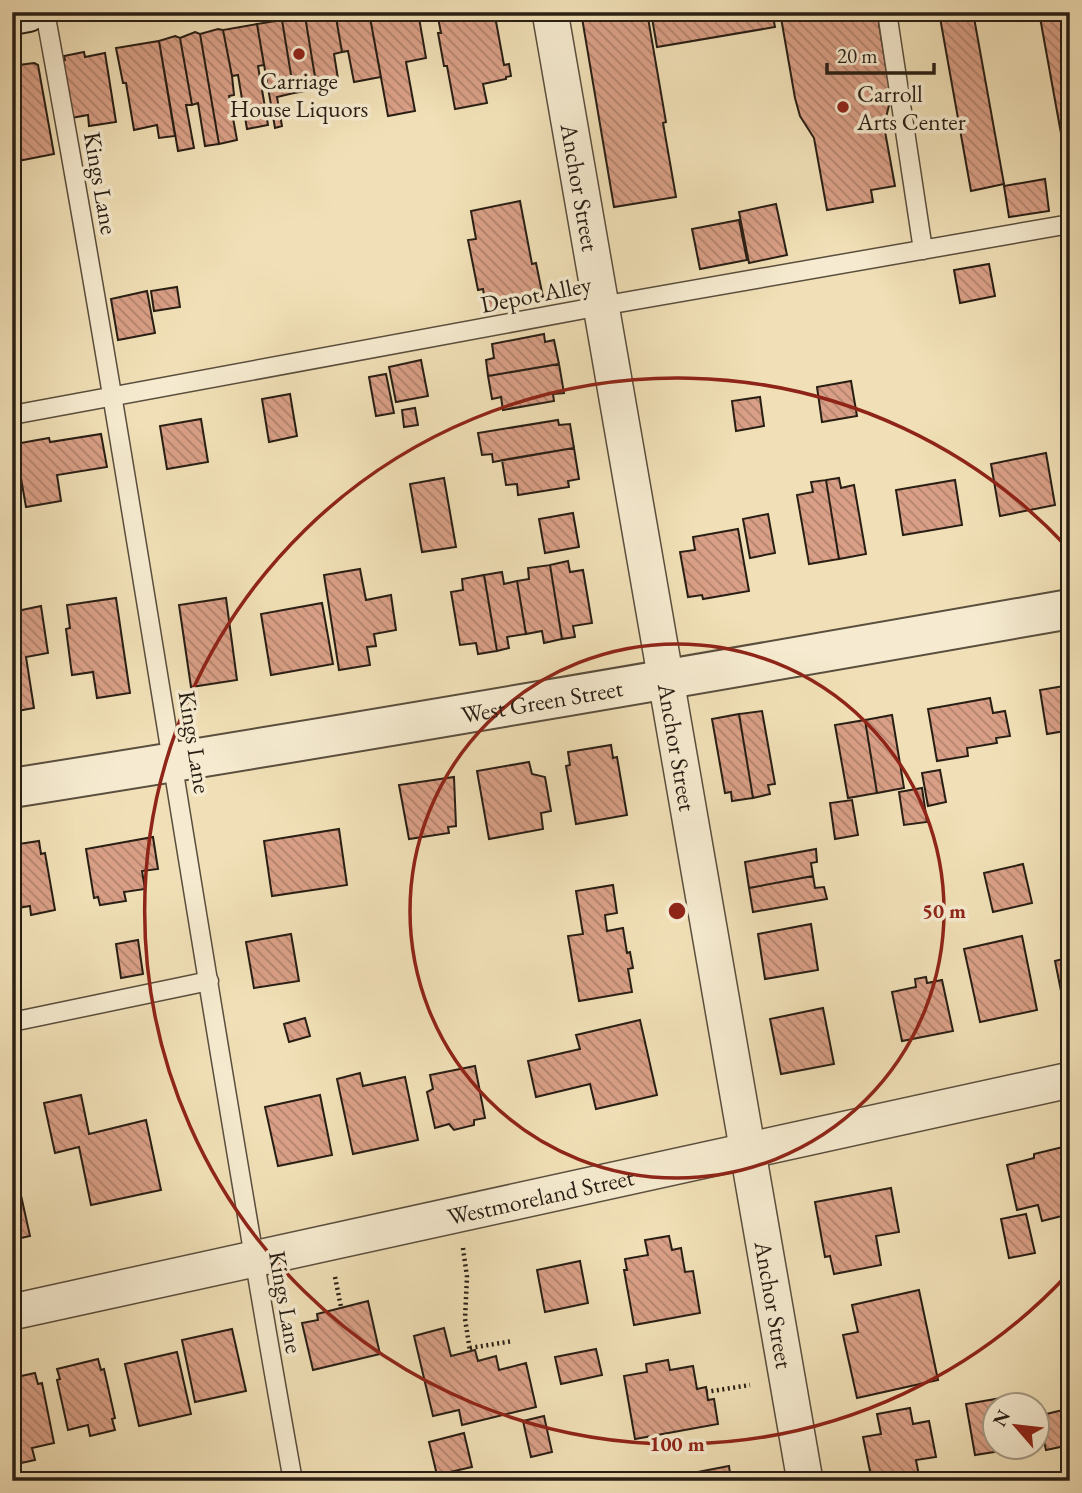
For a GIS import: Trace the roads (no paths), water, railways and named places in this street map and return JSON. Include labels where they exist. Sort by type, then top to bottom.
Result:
[{"type":"street","points":[[12,15],[29,12]]},
{"type":"street","name":"Anchor Street","points":[[550,12],[805,1481]]},
{"type":"street","name":"West Green Street","points":[[12,788],[667,680],[1070,609]]},
{"type":"street","name":"Westmoreland Street","points":[[16,1298],[253,1260],[1070,1080]]},
{"type":"lane","name":"Kings Lane","points":[[45,12],[114,398],[253,1260],[293,1481]]},
{"type":"lane","points":[[887,12],[923,250]]},
{"type":"lane","name":"Depot Alley","points":[[12,415],[601,306],[1070,224]]},
{"type":"lane","points":[[12,1022],[209,981]]},
{"type":"place","name":"Carriage House Liquors","points":[[299,54]]},
{"type":"place","name":"Carroll Arts Center","points":[[843,107]]}]
